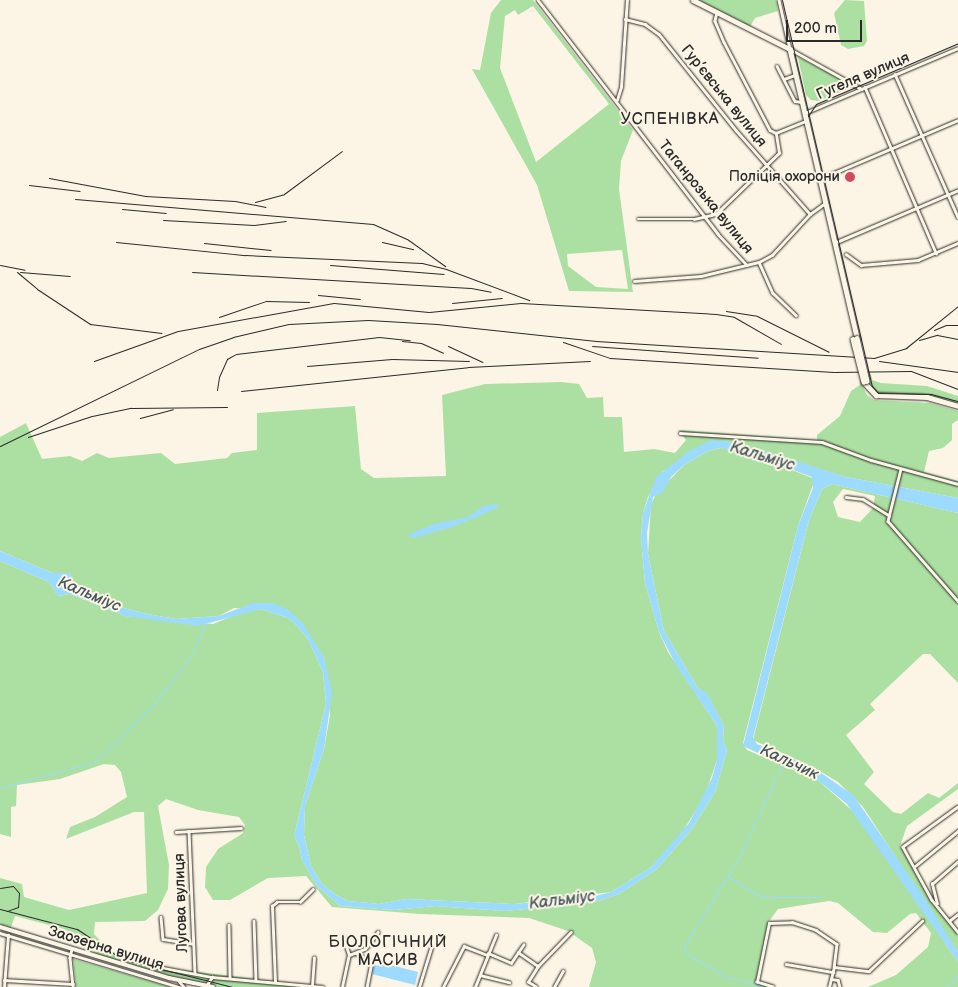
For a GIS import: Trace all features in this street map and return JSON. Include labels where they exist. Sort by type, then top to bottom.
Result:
[{"type":"highway","points":[[693,0],[790,49],[833,244],[868,389],[880,396],[927,397],[958,406]]},
{"type":"main road","points":[[833,244],[958,190]]},
{"type":"main road","name":"Заозерна вулиця","points":[[0,928],[179,981],[213,987]]},
{"type":"street","name":"Таганрозька вулиця","points":[[538,0],[706,216],[747,265]]},
{"type":"street","points":[[616,101],[621,87],[627,0]]},
{"type":"street","points":[[779,0],[790,49],[864,88],[936,252]]},
{"type":"street","points":[[717,12],[715,21],[724,42],[770,130],[776,133],[805,121]]},
{"type":"street","name":"Гур’євська вулиця","points":[[625,19],[645,24],[659,34],[767,166],[810,214]]},
{"type":"street","name":"Гугеля вулиця","points":[[804,114],[958,48]]},
{"type":"street","points":[[777,66],[795,101],[801,102]]},
{"type":"street","points":[[895,74],[958,217]]},
{"type":"street","points":[[784,79],[795,75]]},
{"type":"street","points":[[819,180],[958,120]]},
{"type":"street","points":[[638,219],[694,219],[718,212],[767,166],[779,152],[776,133]]},
{"type":"street","points":[[634,281],[701,276],[759,262],[777,250],[810,214],[824,204]]},
{"type":"street","points":[[846,254],[861,266],[918,260],[958,243]]},
{"type":"street","name":"Таганрозька вулиця","points":[[759,262],[773,293],[796,315]]},
{"type":"street","points":[[680,433],[822,442],[902,469],[958,484]]},
{"type":"street","points":[[902,469],[888,521],[958,601]]},
{"type":"street","points":[[846,496],[862,499],[889,515]]},
{"type":"street","points":[[958,807],[903,849],[937,906],[958,932]]},
{"type":"street","name":"Лугова вулиця","points":[[176,832],[242,828]]},
{"type":"street","name":"Лугова вулиця","points":[[189,831],[195,973]]},
{"type":"street","points":[[914,866],[958,831]]},
{"type":"street","points":[[937,906],[932,883],[958,861]]},
{"type":"street","points":[[275,982],[272,906],[277,902],[300,902],[313,889]]},
{"type":"street","points":[[949,922],[958,914]]},
{"type":"street","points":[[161,917],[162,939],[193,944]]},
{"type":"street","points":[[254,921],[256,980]]},
{"type":"street","points":[[834,967],[872,969],[922,921]]},
{"type":"street","points":[[773,987],[757,982],[770,923],[792,922],[822,933],[838,947],[830,987]]},
{"type":"street","points":[[229,925],[230,978]]},
{"type":"street","points":[[349,956],[365,949],[378,932]]},
{"type":"street","points":[[536,987],[528,982],[538,966],[571,932]]},
{"type":"street","points":[[0,933],[179,987]]},
{"type":"street","points":[[475,987],[496,935]]},
{"type":"street","points":[[4,987],[8,936]]},
{"type":"street","points":[[342,987],[349,956],[343,938]]},
{"type":"street","points":[[443,987],[464,946],[511,963],[523,945]]},
{"type":"street","points":[[419,987],[431,948]]},
{"type":"street","points":[[4,980],[73,986],[70,954],[72,949]]},
{"type":"street","points":[[518,952],[538,966]]},
{"type":"street","points":[[356,953],[372,962],[367,987]]},
{"type":"street","name":"Заозерна вулиця","points":[[126,956],[158,967],[212,977],[323,987]]},
{"type":"street","points":[[312,986],[314,958]]},
{"type":"street","points":[[786,964],[833,972]]},
{"type":"street","points":[[554,987],[563,971]]},
{"type":"street","points":[[480,975],[509,982]]},
{"type":"street","points":[[205,986],[212,977]]},
{"type":"street","points":[[831,979],[838,980],[840,987]]},
{"type":"street","points":[[179,981],[184,987]]},
{"type":"green space","points":[[501,0],[533,0],[633,130],[621,161],[619,189],[633,292],[569,291],[537,185],[472,69],[480,70],[491,13]],"holes":[[[533,6],[609,104],[536,162],[500,68],[505,16],[515,10],[518,15]],[[622,250],[628,289],[596,287],[568,266],[567,254]]]},
{"type":"green space","points":[[698,0],[776,0],[778,11],[755,18],[750,27]]},
{"type":"green space","points":[[845,0],[864,1],[867,41],[864,46],[848,49],[841,45],[834,13]]},
{"type":"green space","points":[[798,57],[854,86],[819,101],[811,100],[806,95]]},
{"type":"green space","points":[[866,374],[871,374],[872,380],[881,383],[927,386],[958,396],[958,404],[931,397],[877,394],[870,388]]},
{"type":"green space","points":[[561,382],[579,384],[587,398],[603,397],[604,417],[622,417],[624,452],[654,449],[675,453],[686,440],[678,430],[817,440],[817,435],[840,416],[851,391],[861,384],[867,395],[874,400],[930,403],[958,411],[958,420],[952,424],[952,440],[943,448],[929,451],[924,472],[958,481],[958,498],[846,477],[725,441],[663,471],[648,497],[643,513],[641,538],[645,583],[659,632],[668,652],[717,726],[717,760],[705,795],[680,836],[650,868],[611,892],[514,904],[406,899],[379,904],[348,901],[336,895],[322,884],[311,866],[304,835],[305,806],[324,749],[330,715],[324,657],[287,609],[234,608],[219,616],[176,619],[147,614],[124,608],[74,583],[70,573],[53,573],[0,551],[0,437],[26,423],[42,459],[70,456],[82,461],[97,453],[109,458],[161,453],[175,464],[227,458],[232,453],[257,450],[257,413],[355,406],[361,469],[374,478],[446,476],[442,395],[485,384]]},
{"type":"green space","points":[[721,448],[753,455],[815,479],[798,526],[743,743],[747,750],[819,781],[856,814],[958,962],[958,987],[868,987],[896,975],[928,947],[931,933],[916,913],[910,914],[887,933],[873,932],[838,903],[829,901],[778,909],[768,923],[756,982],[770,987],[589,987],[596,962],[592,948],[568,931],[529,918],[420,914],[332,907],[306,876],[268,878],[230,900],[213,900],[205,887],[206,867],[218,849],[243,833],[245,825],[239,817],[198,810],[166,799],[158,806],[169,865],[168,889],[158,910],[145,921],[95,922],[94,934],[110,951],[158,967],[323,987],[216,987],[185,982],[93,956],[97,945],[64,929],[15,916],[10,930],[0,927],[0,878],[22,884],[24,897],[69,910],[147,893],[144,812],[134,812],[66,839],[70,827],[95,817],[127,797],[121,772],[115,765],[104,764],[60,779],[17,785],[16,806],[11,807],[11,837],[0,834],[0,561],[49,582],[58,596],[70,594],[125,616],[213,624],[245,611],[261,609],[288,618],[297,626],[308,639],[323,672],[326,704],[294,836],[299,845],[302,860],[317,886],[340,906],[394,910],[435,906],[505,911],[566,905],[598,901],[619,894],[657,869],[692,829],[715,792],[727,751],[723,740],[724,726],[707,694],[698,688],[664,631],[648,554],[651,504],[656,494],[684,465],[708,451]]},
{"type":"green space","points":[[832,484],[958,513],[958,683],[930,654],[923,654],[870,704],[875,710],[846,735],[874,772],[864,784],[893,812],[901,814],[928,793],[939,798],[958,783],[958,789],[907,826],[900,846],[930,899],[958,935],[958,952],[863,807],[838,782],[811,766],[753,740],[809,520],[822,489]],"holes":[[[843,489],[875,496],[873,508],[860,522],[838,517],[833,502]]]},
{"type":"green space","points":[[73,959],[170,987],[76,987]]},
{"type":"water","points":[[711,440],[725,441],[768,452],[846,477],[958,498],[958,513],[832,484],[822,489],[809,520],[753,738],[757,744],[811,766],[853,795],[922,894],[958,952],[958,962],[847,804],[819,781],[743,746],[798,526],[813,488],[812,477],[753,455],[720,448],[708,451],[684,465],[671,477],[663,492],[653,497],[647,533],[648,554],[664,631],[698,688],[707,693],[724,726],[723,740],[727,751],[715,792],[692,829],[657,869],[619,894],[598,901],[566,905],[505,911],[435,906],[394,910],[340,906],[317,886],[302,860],[299,845],[294,836],[326,704],[323,672],[308,639],[297,626],[288,618],[261,609],[198,626],[125,616],[70,594],[58,596],[49,582],[0,561],[0,551],[53,573],[70,573],[74,583],[124,608],[147,614],[176,619],[219,616],[253,603],[272,603],[287,609],[302,622],[324,657],[332,693],[324,749],[305,806],[304,835],[311,866],[322,884],[336,895],[348,901],[379,904],[406,899],[514,904],[591,897],[611,892],[650,868],[689,823],[712,778],[717,760],[717,726],[676,665],[659,632],[645,583],[641,538],[643,513],[656,477],[689,451]]},
{"type":"water","points":[[496,504],[499,507],[455,526],[414,538],[407,535],[434,524],[468,517],[482,507]]},
{"type":"water","points":[[379,962],[418,972],[415,985],[372,974],[374,965],[378,966]]},
{"type":"waterway","points":[[0,788],[94,762],[155,703],[193,653],[205,624]]},
{"type":"waterway","name":"Кальчик","points":[[779,772],[782,763]]},
{"type":"waterway","name":"Кальчик","points":[[763,987],[724,976],[687,954],[684,947],[741,854],[777,775]]},
{"type":"waterway","points":[[728,877],[758,895],[767,897]]},
{"type":"waterway","points":[[771,897],[820,897]]},
{"type":"waterway","points":[[946,987],[958,977]]},
{"type":"tram line","points":[[782,0],[872,386],[878,393],[931,394],[958,401]]},
{"type":"tram line","points":[[808,116],[816,104],[958,43]]},
{"type":"tram line","points":[[0,888],[13,886],[19,893],[18,907],[7,911]]},
{"type":"tram line","points":[[0,909],[77,929],[122,959],[233,987]]},
{"type":"railway","points":[[255,202],[284,194],[342,151]]},
{"type":"railway","points":[[49,178],[145,196],[235,201],[265,207]]},
{"type":"railway","points":[[29,185],[80,191]]},
{"type":"railway","points":[[75,199],[373,224],[407,239],[445,266]]},
{"type":"railway","points":[[122,209],[166,213]]},
{"type":"railway","points":[[163,220],[254,225],[286,221]]},
{"type":"railway","points":[[116,242],[245,255],[422,263],[446,269],[529,300]]},
{"type":"railway","points":[[382,242],[413,249]]},
{"type":"railway","points":[[204,243],[271,250]]},
{"type":"railway","points":[[0,265],[25,270]]},
{"type":"railway","points":[[330,265],[444,274]]},
{"type":"railway","points":[[17,272],[37,289],[90,324],[161,333]]},
{"type":"railway","points":[[20,272],[70,276]]},
{"type":"railway","points":[[192,272],[471,288],[491,292]]},
{"type":"railway","points":[[318,295],[360,299]]},
{"type":"railway","points":[[452,303],[502,298]]},
{"type":"railway","points":[[219,317],[266,301],[309,302]]},
{"type":"railway","points":[[94,361],[178,331],[334,303],[429,312],[521,303],[716,314],[734,317],[781,344]]},
{"type":"railway","points":[[0,446],[199,349],[233,337],[289,324],[368,320],[437,324],[596,341],[874,358],[906,348],[958,306]]},
{"type":"railway","points":[[726,311],[757,316],[829,352]]},
{"type":"railway","points":[[934,330],[946,325],[958,325]]},
{"type":"railway","points":[[919,340],[937,335],[958,339]]},
{"type":"railway","points":[[217,390],[219,377],[227,359],[236,354],[379,337],[410,340]]},
{"type":"railway","points":[[402,341],[421,343],[443,353]]},
{"type":"railway","points":[[563,342],[610,358],[834,372],[911,371],[958,389]]},
{"type":"railway","points":[[448,346],[483,362]]},
{"type":"railway","points":[[592,346],[758,358]]},
{"type":"railway","points":[[307,366],[392,359],[469,361]]},
{"type":"railway","points":[[241,391],[468,367],[590,361]]},
{"type":"railway","points":[[879,361],[958,372]]},
{"type":"railway","points":[[28,437],[92,416],[131,408],[227,407]]},
{"type":"railway","points":[[140,418],[173,409]]},
{"type":"place","name":"Поліція охорони","points":[[850,177]]},
{"type":"district","name":"УСПЕНІВКА","points":[[670,120]]},
{"type":"district","name":"БІОЛОГІЧНИЙ МАСИВ","points":[[388,952]]},
{"type":"water label","name":"Кальміус","points":[[762,457]]},
{"type":"water label","name":"Кальміус","points":[[89,595]]},
{"type":"water label","name":"Кальміус","points":[[562,901]]}]
